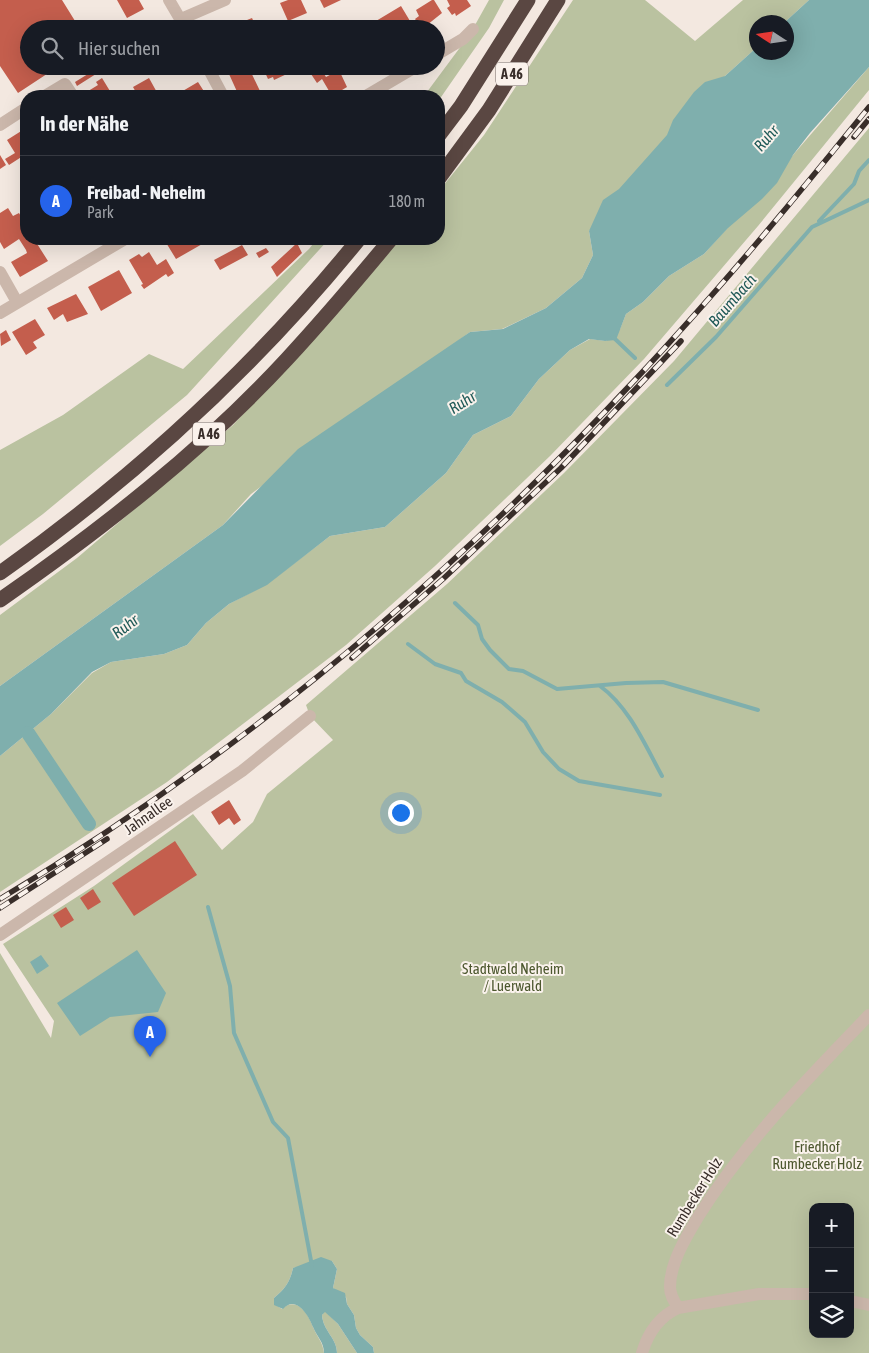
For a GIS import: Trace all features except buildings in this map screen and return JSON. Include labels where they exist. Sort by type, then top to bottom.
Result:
[{"type":"highway","name":"A 46","points":[[445,127],[461,106],[528,0]]},
{"type":"highway","name":"A 46","points":[[445,170],[489,110],[558,0]]},
{"type":"highway","name":"A 46","points":[[0,573],[52,536],[166,442],[271,339],[354,245]]},
{"type":"highway","name":"A 46","points":[[0,600],[67,554],[146,491],[222,423],[286,360],[386,245]]},
{"type":"street","points":[[169,0],[182,20]]},
{"type":"street","points":[[191,20],[225,0]]},
{"type":"street","points":[[445,50],[463,39],[473,29]]},
{"type":"street","points":[[212,75],[220,90]]},
{"type":"street","points":[[376,90],[402,75]]},
{"type":"street","points":[[55,90],[65,84],[69,90]]},
{"type":"street","points":[[0,125],[20,112]]},
{"type":"street","points":[[0,313],[115,245]]},
{"type":"street","points":[[0,272],[17,302]]},
{"type":"street","name":"Jahnallee","points":[[0,935],[242,771],[310,716]]},
{"type":"street","name":"Rumbecker Holz","points":[[678,1308],[670,1292],[674,1268],[690,1231],[712,1195],[746,1148],[869,1015]]},
{"type":"street","points":[[642,1353],[657,1322],[668,1312],[678,1308],[759,1294],[809,1294]]},
{"type":"street","points":[[854,1302],[869,1305]]},
{"type":"green space","points":[[489,0],[504,0],[489,28],[445,91],[428,90],[440,75],[445,75],[445,68],[470,34]]},
{"type":"green space","points":[[573,0],[645,0],[695,41],[743,0],[809,0],[793,15],[749,15],[749,54],[725,76],[589,231],[593,255],[582,278],[546,308],[502,329],[470,332],[251,494],[223,525],[0,686],[0,615],[77,558],[233,425],[363,283],[395,245],[445,245],[445,184],[484,135]]},
{"type":"green space","points":[[869,67],[869,90],[758,226],[644,359],[550,456],[435,566],[346,645],[167,782],[0,892],[0,756],[51,714],[92,673],[111,662],[164,654],[187,645],[206,623],[229,604],[267,584],[330,536],[385,527],[446,473],[473,435],[511,416],[539,379],[570,350],[590,339],[606,341],[620,329],[626,314],[643,302],[669,276],[704,254]]},
{"type":"green space","name":"Stadtwald Neheim / Luerwald","points":[[869,128],[869,1353],[374,1353],[373,1347],[360,1335],[356,1328],[354,1315],[347,1304],[346,1297],[333,1288],[337,1269],[332,1261],[293,1268],[286,1285],[274,1298],[276,1305],[282,1309],[287,1305],[293,1304],[302,1308],[309,1317],[324,1353],[0,1353],[0,953],[51,1038],[54,1021],[3,944],[94,886],[193,814],[222,850],[253,822],[267,794],[333,740],[310,716],[306,705],[447,584],[564,473],[674,361]]},
{"type":"green space","points":[[312,245],[324,245],[187,395],[43,514],[0,546],[0,450],[63,415],[149,354],[183,369]]},
{"type":"green space","points":[[325,1311],[338,1324],[357,1353],[337,1353],[335,1343],[323,1321],[322,1315]]},
{"type":"water","name":"Ruhr","points":[[809,0],[869,0],[869,67],[810,133],[793,155],[777,183],[762,199],[728,228],[704,254],[669,276],[643,302],[626,314],[616,340],[589,339],[570,350],[539,379],[511,416],[473,435],[446,473],[385,527],[330,536],[267,585],[229,604],[206,623],[187,645],[164,654],[111,662],[92,672],[51,714],[0,756],[0,686],[223,525],[298,449],[470,332],[503,329],[546,308],[582,278],[593,255],[589,231],[603,200],[619,189],[667,135],[673,120],[694,92],[705,82],[725,76],[749,54],[749,60],[794,60],[793,15]]},
{"type":"water","points":[[137,950],[166,993],[158,1012],[110,1017],[80,1036],[57,1003]]},
{"type":"water","points":[[41,955],[49,966],[37,974],[30,962]]},
{"type":"water","points":[[321,1257],[332,1261],[337,1269],[333,1288],[345,1293],[347,1304],[354,1315],[356,1328],[360,1335],[373,1347],[374,1353],[357,1353],[338,1324],[325,1312],[322,1315],[323,1321],[335,1343],[337,1353],[324,1353],[322,1343],[301,1308],[293,1304],[283,1309],[274,1305],[274,1298],[286,1285],[293,1268]]},
{"type":"waterway","name":"Baumbach","points":[[819,221],[854,184],[859,171],[869,160]]},
{"type":"waterway","name":"Baumbach","points":[[667,385],[716,337],[812,227],[869,200]]},
{"type":"waterway","name":"Baumbach","points":[[613,337],[635,358]]},
{"type":"waterway","points":[[455,603],[478,625],[482,639],[509,669],[523,671],[557,689],[663,682],[758,710]]},
{"type":"waterway","points":[[408,644],[435,664],[461,673],[466,681],[502,702],[525,722],[543,752],[559,769],[579,781],[660,795]]},
{"type":"waterway","points":[[600,686],[620,705],[628,716],[643,739],[662,776]]},
{"type":"waterway","points":[[28,733],[89,824]]},
{"type":"waterway","points":[[208,907],[230,986],[234,1033],[273,1122],[288,1138],[312,1266]]},
{"type":"railway","points":[[0,899],[87,845],[171,787],[254,726],[334,663],[413,596],[489,527],[562,456],[664,349],[754,247],[869,107]]},
{"type":"railway","points":[[854,137],[869,119]]},
{"type":"railway","points":[[352,658],[443,579],[561,468],[681,341]]},
{"type":"railway","points":[[0,908],[107,839]]},
{"type":"place","name":"Freibad - Neheim","points":[[150,1057]]},
{"type":"park label","name":"Friedhof Rumbecker Holz","points":[[817,1154]]}]
